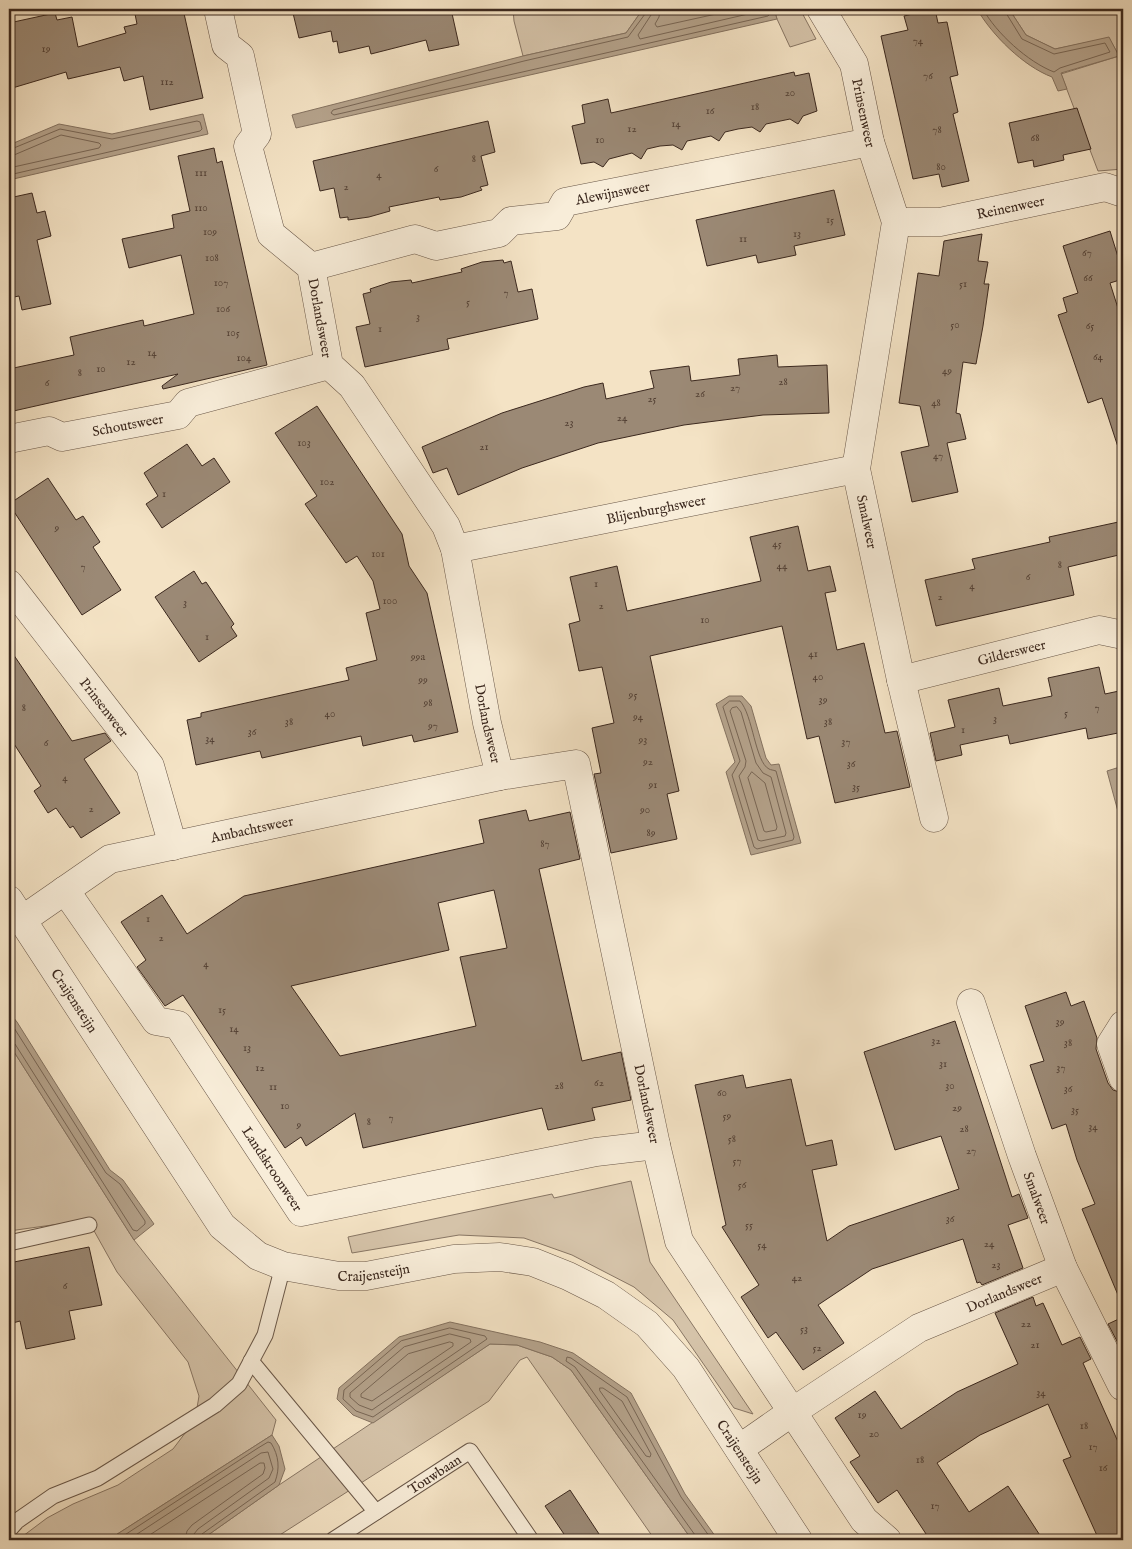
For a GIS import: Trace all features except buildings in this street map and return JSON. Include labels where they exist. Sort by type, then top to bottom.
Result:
[{"type":"street","name":"Dorlandsweer","points":[[218,9],[226,45],[240,56],[257,134],[248,146],[271,234],[311,267],[329,365],[352,386],[446,526],[455,549],[487,723],[500,776],[576,764],[678,1241],[864,1520],[886,1540]]},
{"type":"street","name":"Prinsenweer","points":[[821,9],[854,64],[870,142],[896,222]]},
{"type":"street","name":"Alewijnsweer","points":[[311,267],[415,239],[436,246],[499,233],[511,221],[557,216],[566,202],[870,142]]},
{"type":"street","name":"Reinenweer","points":[[896,222],[940,222],[1105,187],[1123,193]]},
{"type":"street","name":"Smalweer","points":[[896,222],[856,469],[901,680],[934,818]]},
{"type":"street","name":"Schoutsweer","points":[[9,439],[49,431],[62,437],[178,415],[188,403],[329,365]]},
{"type":"street","name":"Blijenburghsweer","points":[[455,549],[856,469]]},
{"type":"street","name":"Prinsenweer","points":[[9,584],[150,766],[173,846]]},
{"type":"street","name":"Gildersweer","points":[[901,680],[1099,630],[1123,635]]},
{"type":"street","name":"Ambachtsweer","points":[[15,910],[65,890],[110,859],[500,776]]},
{"type":"street","name":"Landskroonweer","points":[[65,890],[156,1021],[178,1025],[301,1212],[596,1152],[656,1145]]},
{"type":"street","name":"Craijensteijn","points":[[15,910],[222,1226],[258,1256],[283,1266],[339,1276],[366,1276],[454,1259],[500,1257],[533,1262],[568,1276],[606,1295],[647,1324],[686,1368],[798,1540]]},
{"type":"street","name":"Smalweer","points":[[971,1004],[1022,1156],[1063,1268],[1122,1386]]},
{"type":"street","points":[[1123,1025],[1110,1044],[1123,1078]]},
{"type":"street","name":"Dorlandsweer","points":[[739,1449],[919,1328],[1063,1268]]},
{"type":"lane","points":[[9,1243],[88,1226]]},
{"type":"lane","points":[[9,1530],[17,1521],[53,1496],[98,1478],[215,1405],[238,1384],[265,1335],[283,1266]]},
{"type":"lane","points":[[250,1361],[376,1512]]},
{"type":"lane","name":"Touwbaan","points":[[333,1540],[470,1451],[531,1540]]},
{"type":"shaded area","points":[[513,9],[643,9],[626,33],[523,56],[514,21]]},
{"type":"shaded area","points":[[774,9],[800,9],[816,39],[790,47]]},
{"type":"shaded area","points":[[1009,9],[1123,9],[1123,169],[1098,171],[1061,74],[1119,56],[1109,38],[1055,49],[1026,35]]},
{"type":"shaded area","points":[[9,1044],[134,1240],[276,1420],[272,1435],[108,1540],[24,1540],[23,1536],[47,1518],[73,1504],[118,1485],[173,1449],[195,1420],[199,1396],[188,1362],[117,1272],[88,1220],[9,1231]]},
{"type":"shaded area","points":[[631,1181],[650,1262],[753,1414],[734,1408],[673,1320],[634,1287],[572,1255],[524,1238],[459,1235],[352,1253],[348,1237],[552,1194],[554,1198]]},
{"type":"shaded area","points":[[490,1344],[517,1345],[552,1357],[571,1370],[692,1540],[655,1540],[527,1357],[520,1360],[489,1401],[272,1540],[201,1540],[279,1485]]},
{"type":"water","points":[[643,9],[774,9],[777,19],[296,128],[292,115],[523,56],[626,33]]},
{"type":"water","points":[[977,9],[1009,9],[1026,35],[1055,49],[1109,37],[1119,56],[1061,73],[1067,89],[1058,91],[1052,77],[1019,58],[1009,49],[983,19]]},
{"type":"water","points":[[203,114],[208,134],[9,180],[9,145],[59,124],[112,134]]},
{"type":"water","points":[[729,696],[742,696],[751,706],[766,758],[771,765],[779,764],[801,843],[751,855],[726,772],[735,762],[716,704]]},
{"type":"water","points":[[1123,766],[1123,830],[1107,771]]},
{"type":"water","points":[[9,1012],[110,1170],[123,1180],[154,1224],[134,1240],[9,1044]]},
{"type":"water","points":[[450,1322],[540,1342],[573,1353],[631,1393],[685,1494],[718,1540],[692,1540],[571,1370],[552,1357],[517,1345],[490,1344],[373,1423],[353,1415],[337,1399],[339,1388],[399,1337]]},
{"type":"water","points":[[272,1435],[279,1446],[285,1469],[279,1485],[201,1540],[108,1540]]}]
